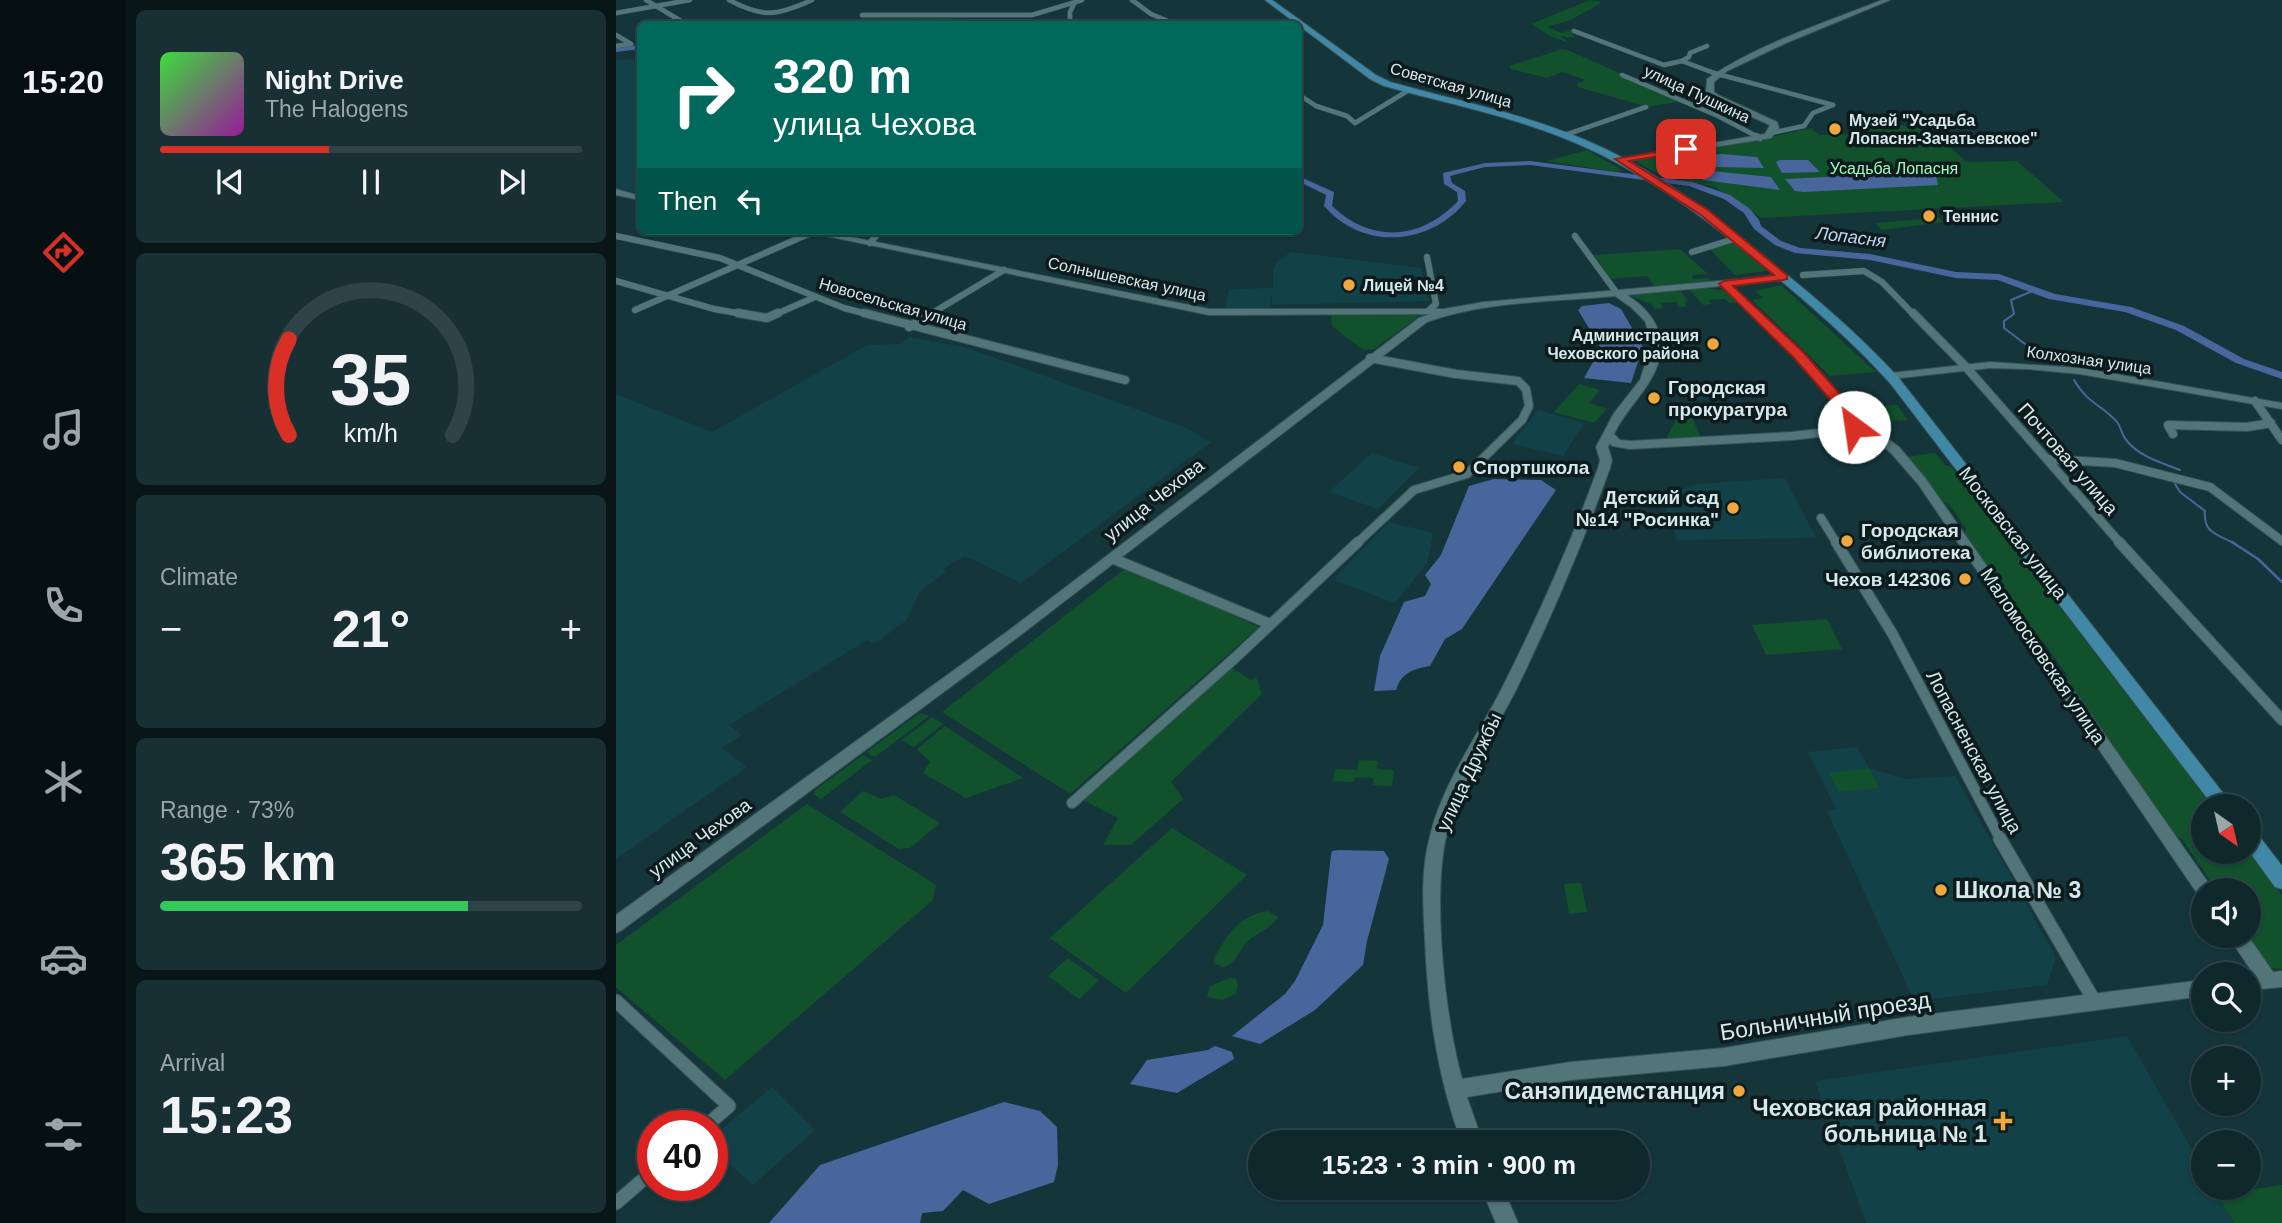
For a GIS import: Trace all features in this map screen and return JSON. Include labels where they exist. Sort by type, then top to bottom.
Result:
[{"type":"main road","name":"Советская улица","points":[[1268,0],[1297,21]]},
{"type":"main road","name":"Советская улица","points":[[1302,25],[1373,77],[1565,135],[1624,162],[1680,196]]},
{"type":"main road","name":"Московская улица","points":[[1680,196],[1737,238],[1861,343],[1891,376],[2215,794]]},
{"type":"main road","points":[[2261,853],[2282,881]]},
{"type":"street","points":[[646,0],[681,21]]},
{"type":"street","points":[[616,13],[690,0]]},
{"type":"street","points":[[729,0],[753,13],[761,14],[789,11],[812,0]]},
{"type":"street","points":[[1132,0],[1151,14],[1168,21]]},
{"type":"street","name":"улица Пушкина","points":[[1624,162],[1760,138],[1771,133],[1774,124],[1725,102],[1710,92],[1710,81],[1718,74],[1821,25],[1887,0]]},
{"type":"street","points":[[862,15],[1032,15],[1077,1]]},
{"type":"street","points":[[1070,21],[1070,12],[1077,1]]},
{"type":"street","name":"улица Пушкина","points":[[1574,31],[1664,65],[1682,61],[1718,74]]},
{"type":"street","points":[[616,35],[631,44],[616,46]]},
{"type":"street","points":[[1682,61],[1689,57],[1690,53],[1707,47]]},
{"type":"street","points":[[1718,74],[1833,105],[1813,113],[1804,126],[1771,133]]},
{"type":"street","name":"улица Пушкина","points":[[1622,75],[1718,116],[1760,138]]},
{"type":"street","points":[[1302,97],[1317,106],[1348,117],[1355,123],[1409,90]]},
{"type":"street","points":[[1565,135],[1646,107]]},
{"type":"street","points":[[616,192],[637,197]]},
{"type":"street","points":[[635,310],[804,235]]},
{"type":"street","name":"Солнышевская улица","points":[[826,235],[1209,312],[1445,312]]},
{"type":"street","points":[[870,243],[877,235]]},
{"type":"street","name":"Новосельская улица","points":[[616,236],[720,258],[844,308],[909,327],[1125,380]]},
{"type":"street","points":[[1575,236],[1616,292]]},
{"type":"street","points":[[1692,253],[1705,246],[1737,238]]},
{"type":"street","points":[[1427,257],[1436,304],[1429,310]]},
{"type":"street","points":[[909,327],[1004,270]]},
{"type":"street","name":"Почтовая улица","points":[[1803,275],[1864,271],[1874,275],[1966,367],[2135,560],[2282,719]]},
{"type":"street","name":"улица Чехова","points":[[616,925],[1114,559],[1370,358],[1423,320],[1445,312],[1484,305],[1783,277]]},
{"type":"street","points":[[616,281],[714,309],[767,318],[815,297]]},
{"type":"street","points":[[1608,434],[1616,443],[1630,445],[1792,436],[1853,424],[1800,356],[1724,284]]},
{"type":"street","name":"улица Дружбы","points":[[1467,1130],[1454,1090],[1438,1007],[1432,890],[1437,839],[1459,783],[1562,582],[1606,460],[1602,447],[1623,407],[1645,380],[1657,336],[1653,324],[1638,305],[1616,292]]},
{"type":"street","points":[[1072,803],[1414,490],[1467,474],[1522,420],[1529,406],[1526,389],[1518,381],[1455,374],[1370,358]]},
{"type":"street","name":"Колхозная улица","points":[[1891,376],[1966,367],[2015,366],[2080,371],[2282,406]]},
{"type":"street","points":[[2255,401],[2282,440]]},
{"type":"street","name":"Маломосковская улица","points":[[1853,424],[1870,430],[1895,450],[1950,520],[2196,878]]},
{"type":"street","points":[[2173,434],[2168,425],[2247,427],[2271,424]]},
{"type":"street","points":[[1606,460],[1630,445]]},
{"type":"street","points":[[2048,459],[2115,463],[2210,487],[2282,541]]},
{"type":"street","name":"Лопасненская улица","points":[[1821,518],[1892,633],[1993,825],[2095,1002]]},
{"type":"street","points":[[1114,559],[1270,624]]},
{"type":"street","points":[[2244,948],[2266,980]]},
{"type":"street","name":"Больничный проезд","points":[[1454,1090],[1571,1071],[1724,1057],[1908,1026],[2191,990]]},
{"type":"street","points":[[616,1001],[729,1106],[724,1110]]},
{"type":"street","points":[[616,1203],[637,1185]]},
{"type":"street","points":[[1497,1200],[1507,1223]]},
{"type":"shaded area","points":[[637,59],[637,192],[616,188],[616,60]]},
{"type":"shaded area","name":"Лицей №4","points":[[1291,252],[1421,268],[1429,301],[1272,305],[1272,292],[1270,308],[1225,308],[1229,289],[1273,288],[1273,269],[1277,262]]},
{"type":"shaded area","points":[[910,337],[968,348],[1182,426],[1211,442],[1021,583],[965,556],[943,569],[946,572],[920,591],[907,620],[874,644],[867,640],[729,725],[742,735],[721,748],[747,767],[616,859],[616,394],[712,432],[867,345],[901,344]]},
{"type":"shaded area","points":[[1683,388],[1751,391],[1753,395],[1689,401]]},
{"type":"shaded area","points":[[1538,410],[1584,423],[1563,456],[1512,444]]},
{"type":"shaded area","points":[[1372,453],[1419,468],[1378,509],[1329,492]]},
{"type":"shaded area","name":"Детский сад №14 \"Росинка\"","points":[[1785,478],[1816,538],[1677,540],[1661,497],[1697,484]]},
{"type":"shaded area","points":[[1389,522],[1433,533],[1427,563],[1395,603],[1333,580]]},
{"type":"shaded area","name":"Школа № 3","points":[[1857,747],[1869,768],[1906,779],[1955,776],[2056,957],[2047,985],[1914,1001],[1827,811],[1836,809],[1808,752]]},
{"type":"shaded area","name":"Чеховская районная больница № 1","points":[[2127,1036],[2191,1148],[2191,1200],[2221,1200],[2234,1223],[1866,1223],[1815,1081]]},
{"type":"shaded area","points":[[772,1087],[815,1130],[753,1185],[728,1164],[728,1124]]},
{"type":"green space","points":[[1590,0],[1602,2],[1571,20],[1547,27],[1562,33],[1570,30],[1575,38],[1560,36],[1570,43],[1554,38],[1531,24]]},
{"type":"green space","points":[[868,17],[989,21],[850,21]]},
{"type":"green space","points":[[1562,49],[1681,101],[1647,107],[1578,87],[1576,84],[1586,80],[1562,72],[1547,78],[1511,69],[1510,66]]},
{"type":"green space","name":"Усадьба Лопасня","points":[[1924,125],[1967,162],[2017,161],[2064,202],[1761,218],[1715,187],[1658,174],[1637,162],[1640,157],[1670,153],[1678,158],[1706,154],[1702,148],[1811,128],[1819,135],[1859,134],[1857,127]]},
{"type":"green space","points":[[1587,150],[1622,170],[1616,172],[1547,161]]},
{"type":"green space","points":[[1934,213],[1944,222],[1882,230],[1875,223],[1923,219],[1920,214]]},
{"type":"green space","points":[[1735,243],[1767,271],[1735,275],[1709,248]]},
{"type":"green space","points":[[1680,249],[1708,274],[1692,275],[1693,279],[1709,278],[1711,281],[1654,286],[1647,276],[1610,279],[1594,255]]},
{"type":"green space","points":[[1781,285],[1876,372],[1830,376],[1752,300],[1763,298],[1755,291]]},
{"type":"green space","points":[[1689,289],[1727,291],[1739,302],[1709,300],[1711,304],[1703,305]]},
{"type":"green space","points":[[1680,290],[1688,301],[1685,302],[1687,306],[1679,307],[1676,302],[1660,303],[1663,308],[1655,309],[1651,304],[1631,296]]},
{"type":"green space","points":[[1413,312],[1418,317],[1374,349],[1363,350],[1332,326],[1331,313]]},
{"type":"green space","points":[[1579,384],[1600,390],[1589,403],[1607,409],[1594,423],[1554,412]]},
{"type":"green space","points":[[1897,405],[1908,420],[1869,422],[1856,408]]},
{"type":"green space","points":[[1687,407],[1701,437],[1666,439],[1682,408]]},
{"type":"green space","points":[[1935,453],[1946,466],[1951,466],[2203,794],[2191,794],[2191,852],[2182,839],[2172,835],[2064,679],[2067,675],[2042,640],[2034,637],[1965,534],[1966,529],[1950,505],[1941,501],[1906,457]]},
{"type":"green space","points":[[1127,567],[1259,627],[1070,794],[942,712]]},
{"type":"green space","points":[[1827,619],[1842,649],[1766,655],[1752,625]]},
{"type":"green space","points":[[1232,668],[1251,680],[1256,677],[1262,694],[1171,782],[1183,799],[1131,845],[1103,845],[1118,818],[1083,800]]},
{"type":"green space","points":[[920,713],[929,716],[875,757],[866,752]]},
{"type":"green space","points":[[932,717],[943,724],[914,747],[902,740]]},
{"type":"green space","points":[[945,726],[1023,778],[966,798],[923,773],[930,762],[917,749]]},
{"type":"green space","points":[[863,755],[872,760],[821,799],[814,795],[815,790]]},
{"type":"green space","points":[[1359,760],[1378,761],[1377,769],[1394,770],[1392,786],[1373,785],[1374,778],[1355,777],[1354,782],[1333,781],[1335,769],[1357,770]]},
{"type":"green space","points":[[1869,768],[1879,788],[1839,792],[1829,773]]},
{"type":"green space","points":[[863,791],[882,799],[894,795],[940,823],[910,848],[899,849],[840,812]]},
{"type":"green space","points":[[807,804],[936,885],[933,900],[725,1080],[616,987],[616,945]]},
{"type":"green space","points":[[1172,828],[1247,875],[1126,993],[1050,938]]},
{"type":"green space","points":[[2199,864],[2257,864],[2282,895],[2282,969],[2269,968],[2253,948],[2261,948],[2261,878],[2208,878]]},
{"type":"green space","points":[[1581,883],[1587,912],[1569,914],[1564,884]]},
{"type":"green space","points":[[1268,911],[1278,917],[1275,921],[1247,942],[1229,965],[1224,967],[1215,964],[1213,960],[1234,928],[1248,917]]},
{"type":"green space","points":[[1068,958],[1099,980],[1079,999],[1048,976]]},
{"type":"green space","points":[[1230,978],[1236,979],[1236,994],[1222,1000],[1207,997],[1210,986]]},
{"type":"green space","points":[[2282,1185],[2282,1223],[2234,1223],[2221,1200],[2261,1200],[2261,1188]]},
{"type":"water","points":[[1712,155],[1757,157],[1764,168],[1718,167],[1701,162],[1712,159]]},
{"type":"water","points":[[1808,160],[1820,172],[1782,173],[1776,162]]},
{"type":"water","points":[[1702,170],[1771,177],[1780,190],[1703,180]]},
{"type":"water","points":[[1930,172],[1936,175],[1938,185],[1804,192],[1795,191],[1785,179]]},
{"type":"water","points":[[1609,303],[1621,309],[1643,347],[1631,383],[1584,378],[1601,348],[1578,310],[1582,306]]},
{"type":"water","points":[[1494,479],[1541,480],[1556,490],[1462,629],[1445,639],[1430,666],[1409,672],[1401,679],[1396,690],[1374,691],[1380,656],[1404,602],[1425,596],[1431,584],[1425,575],[1441,555],[1469,486]]},
{"type":"water","points":[[1332,851],[1384,851],[1389,859],[1363,965],[1315,1010],[1260,1044],[1232,1036],[1285,994],[1295,981],[1323,925],[1331,855]]},
{"type":"water","points":[[1215,1046],[1232,1052],[1234,1059],[1177,1093],[1130,1084],[1147,1060],[1208,1050]]},
{"type":"water","points":[[1004,1102],[1040,1111],[1057,1127],[1058,1165],[1054,1182],[989,1204],[963,1190],[943,1211],[922,1213],[920,1223],[769,1223],[820,1165]]},
{"type":"waterway","name":"Лопасня","points":[[616,50],[637,47]]},
{"type":"waterway","name":"Лопасня","points":[[1302,180],[1331,194],[1328,206],[1342,220],[1359,229],[1396,235],[1433,226],[1449,215],[1462,201],[1461,191],[1448,184],[1446,175],[1485,165],[1530,163],[1690,184],[1727,197],[1747,211],[1757,227],[1778,243],[1798,251],[1870,257],[1956,275],[1999,277],[2053,297],[2127,309],[2180,328],[2240,361],[2282,376]]},
{"type":"waterway","points":[[2035,290],[2011,300],[2014,314],[2004,321],[2004,328],[2025,344],[2065,366]]},
{"type":"waterway","points":[[2074,380],[2090,400],[2117,422],[2132,447],[2152,459],[2180,470]]},
{"type":"waterway","points":[[2175,484],[2180,492],[2205,511],[2209,529],[2235,544]]},
{"type":"waterway","points":[[2232,542],[2258,559],[2282,582]]},
{"type":"place","name":"Музей \"Усадьба Лопасня-Зачатьевское\"","points":[[1835,129]]},
{"type":"place","name":"Теннис","points":[[1929,216]]},
{"type":"place","name":"Лицей №4","points":[[1349,285]]},
{"type":"place","name":"Администрация Чеховского района","points":[[1713,344]]},
{"type":"place","name":"Городская прокуратура","points":[[1654,398]]},
{"type":"place","name":"Спортшкола","points":[[1459,467]]},
{"type":"place","name":"Детский сад №14 \"Росинка\"","points":[[1733,508]]},
{"type":"place","name":"Городская библиотека","points":[[1847,541]]},
{"type":"place","name":"Чехов 142306","points":[[1965,579]]},
{"type":"place","name":"Школа № 3","points":[[1941,890]]},
{"type":"place","name":"Санэпидемстанция","points":[[1739,1091]]},
{"type":"place","name":"Чеховская районная больница № 1","points":[[2003,1121]]},
{"type":"route","points":[[1686,149],[1620,159],[1704,212],[1783,277],[1724,284],[1800,356],[1855,419],[1854,427]]}]
